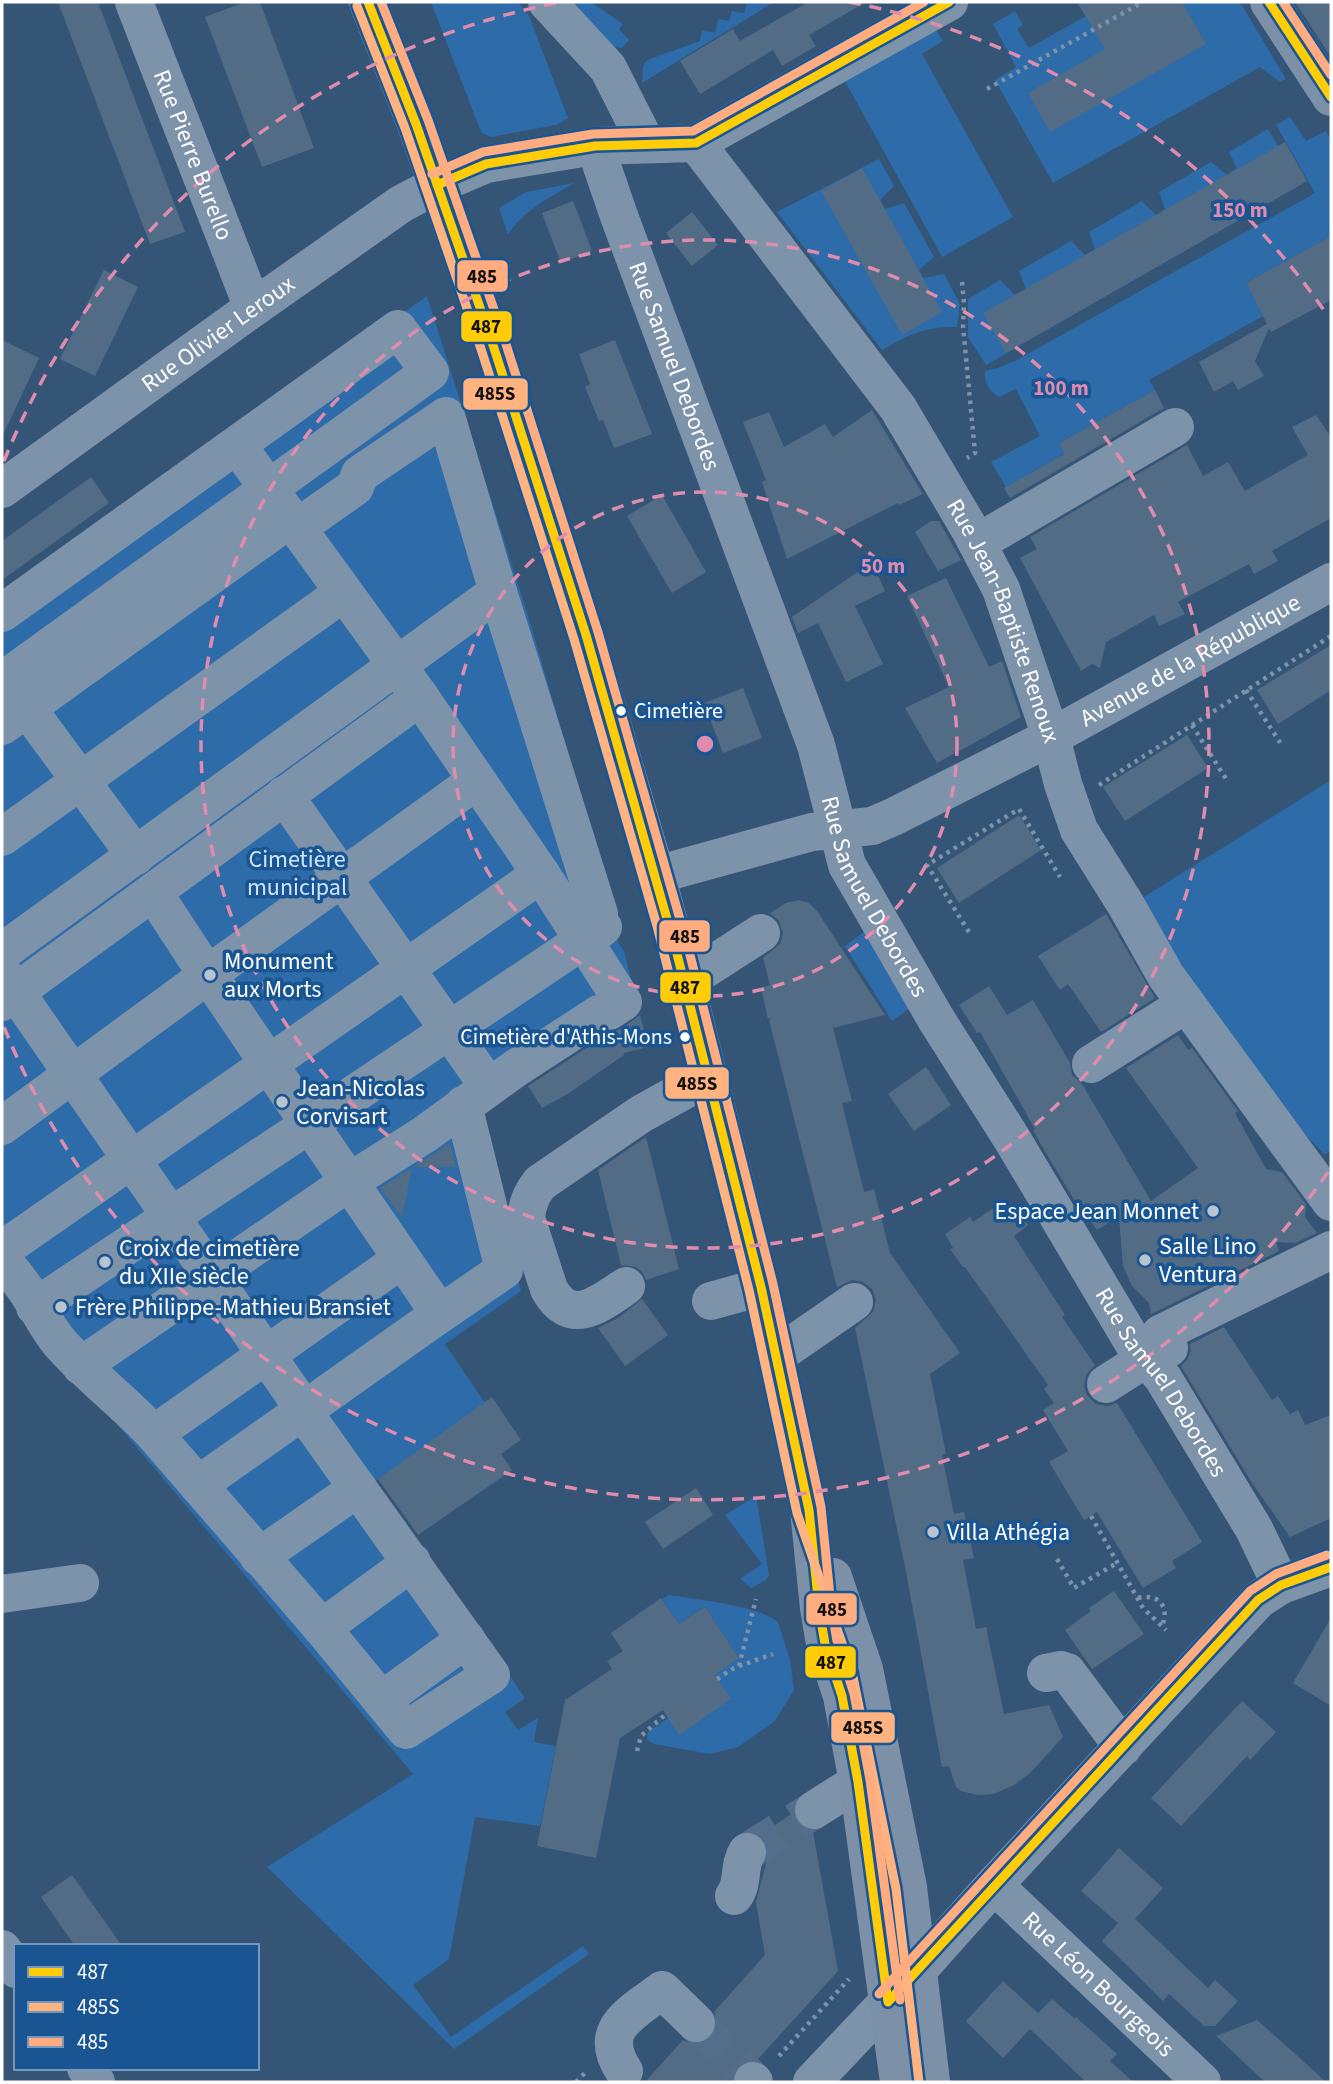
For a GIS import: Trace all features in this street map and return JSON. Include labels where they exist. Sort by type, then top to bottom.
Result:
[{"type":"main road","points":[[368,2],[416,124],[493,345],[586,635],[685,982],[761,1287],[809,1510],[825,1644],[842,1696],[858,1782],[900,2082]]},
{"type":"main road","points":[[1269,2],[1331,97]]},
{"type":"main road","points":[[809,1510],[864,1669],[908,1888],[931,2082]]},
{"type":"street","name":"Rue Pierre Burello","points":[[134,2],[253,308]]},
{"type":"street","points":[[547,2],[608,68],[646,143]]},
{"type":"street","points":[[595,146],[696,143],[946,10]]},
{"type":"street","name":"Rue Jean-Baptiste Renoux","points":[[696,143],[742,186],[898,408],[977,542],[1001,589],[1079,830],[1166,976],[1331,1202]]},
{"type":"street","name":"Rue Olivier Leroux","points":[[2,489],[401,205],[437,185],[486,164],[595,146]]},
{"type":"street","name":"Rue Samuel Debordes","points":[[595,146],[816,745],[847,865],[936,1019],[1012,1139],[1134,1344],[1154,1355],[1163,1378],[1254,1529],[1281,1585]]},
{"type":"street","points":[[2,613],[398,329],[430,372],[286,511],[9,698],[80,780],[136,856]]},
{"type":"street","points":[[35,1307],[594,933],[599,915],[446,416],[360,474],[355,487],[286,511]]},
{"type":"street","points":[[977,542],[1175,427]]},
{"type":"street","points":[[81,1366],[349,1182],[425,1134],[476,1096],[599,1014],[623,1002],[594,933],[541,874],[420,697],[237,445]]},
{"type":"street","name":"Avenue de la République","points":[[656,875],[812,832],[872,826],[893,817],[1051,737],[1331,582]]},
{"type":"street","points":[[2,952],[498,592]]},
{"type":"street","points":[[2,837],[343,593]]},
{"type":"street","points":[[2,1259],[29,1295],[52,1333],[81,1366],[154,1434],[382,1700],[467,1639],[302,1410],[213,1275],[73,1073],[7,989],[153,892],[420,697]]},
{"type":"street","points":[[2,1126],[476,781]]},
{"type":"street","points":[[198,1485],[504,1270],[476,1096],[449,1030],[284,795]]},
{"type":"street","points":[[2,1250],[541,874]]},
{"type":"street","points":[[153,892],[440,1314]]},
{"type":"street","points":[[685,982],[761,933]]},
{"type":"street","points":[[1090,1064],[1186,1004]]},
{"type":"street","points":[[656,1075],[705,1064]]},
{"type":"street","points":[[626,1286],[597,1306],[578,1311],[560,1305],[554,1298],[526,1218],[526,1208],[532,1192],[540,1183],[641,1114],[705,1064]]},
{"type":"street","points":[[1154,1355],[1160,1335],[1331,1250]]},
{"type":"street","points":[[154,1434],[265,1353],[402,1259]]},
{"type":"street","points":[[711,1301],[761,1287]]},
{"type":"street","points":[[1105,1384],[1154,1355],[1267,1299],[1277,1304]]},
{"type":"street","points":[[776,1356],[854,1302]]},
{"type":"street","points":[[259,1557],[358,1488]]},
{"type":"street","points":[[322,1628],[412,1562]]},
{"type":"street","points":[[813,2082],[1258,1600],[1281,1585],[1331,1567]]},
{"type":"street","points":[[2,1594],[80,1583]]},
{"type":"street","points":[[1046,1674],[1061,1670],[1067,1672],[1123,1747]]},
{"type":"street","points":[[814,1810],[858,1782]]},
{"type":"street","points":[[734,1896],[740,1889],[741,1872],[747,1852]]},
{"type":"street","name":"Rue Léon Bourgeois","points":[[994,1885],[1202,2082]]},
{"type":"street","points":[[2,1949],[14,1966]]},
{"type":"street","points":[[624,2071],[612,2047],[614,2036],[629,2015],[662,1990],[696,2023]]},
{"type":"path","points":[[987,89],[1143,2]]},
{"type":"path","points":[[957,464],[975,453],[962,326],[962,282]]},
{"type":"path","points":[[1094,788],[1331,636]]},
{"type":"path","points":[[1246,690],[1283,747]]},
{"type":"path","points":[[1192,725],[1228,782]]},
{"type":"path","points":[[969,932],[927,865],[1019,809],[1060,877]]},
{"type":"path","points":[[1091,1516],[1143,1608],[1164,1628],[1166,1614],[1162,1604],[1150,1597],[1138,1598]]},
{"type":"path","points":[[1057,1559],[1074,1588],[1117,1563]]},
{"type":"path","points":[[739,1666],[756,1599]]},
{"type":"path","points":[[717,1679],[739,1666],[773,1654]]},
{"type":"path","points":[[637,1751],[640,1736],[666,1714]]},
{"type":"path","points":[[761,2074],[856,1970]]},
{"type":"green space","points":[[431,2],[518,2],[529,16],[568,118],[556,125],[491,137],[481,132]]},
{"type":"green space","points":[[569,2],[591,2],[623,24],[619,29],[629,40],[622,48],[610,46]]},
{"type":"green space","points":[[747,2],[774,2],[642,83],[643,66],[647,60],[700,41],[702,30],[715,33],[718,19],[729,21],[732,11],[744,13]]},
{"type":"green space","points":[[1111,2],[1240,2],[1286,79],[1280,82],[1260,67],[1053,183],[995,80],[1016,67],[993,24],[1015,11],[1023,25],[1017,29],[1029,48]]},
{"type":"green space","points":[[936,30],[943,41],[922,54],[1013,217],[942,257],[845,81]]},
{"type":"green space","points":[[1290,117],[1306,141],[1326,131],[1331,140],[1331,236],[1246,283],[1263,316],[1149,380],[1155,390],[1059,443],[1064,454],[1006,487],[991,462],[1040,436],[1016,389],[999,397],[986,383],[985,371],[1017,360],[1315,193],[1276,125]]},
{"type":"green space","points":[[1268,129],[1300,185],[986,365],[968,337],[968,299],[1000,280],[1015,295],[1026,289],[1019,271],[1071,241],[1085,255],[1095,249],[1089,232],[1142,201],[1156,215],[1165,209],[1159,192],[1211,162],[1227,175],[1237,168],[1229,152]]},
{"type":"green space","points":[[879,159],[894,186],[880,200],[885,209],[904,203],[934,257],[919,270],[923,278],[944,274],[960,304],[957,327],[918,332],[882,350],[777,212]]},
{"type":"green space","points":[[574,183],[529,212],[508,235],[499,208],[526,192]]},
{"type":"green space","name":"Cimetière municipal","points":[[427,296],[529,619],[614,910],[615,938],[624,951],[638,1005],[473,1111],[521,1291],[445,1344],[485,1403],[374,1482],[525,1698],[505,1712],[518,1730],[538,1718],[534,1742],[556,1746],[540,1826],[475,1817],[449,1959],[413,1985],[451,2037],[583,1946],[589,1954],[454,2049],[267,1867],[413,1774],[2,1288],[2,600]]},
{"type":"green space","points":[[1331,780],[1331,1150],[1325,1155],[1285,1114],[1244,1060],[1139,900]]},
{"type":"green space","points":[[864,932],[912,1007],[892,1021],[845,946]]},
{"type":"green space","points":[[756,1496],[769,1575],[766,1580],[751,1588],[740,1579],[762,1564],[725,1515]]},
{"type":"green space","points":[[669,1595],[742,1607],[778,1622],[790,1660],[794,1690],[775,1721],[738,1747],[710,1754],[654,1744],[647,1740],[648,1732],[668,1718],[663,1710],[739,1658],[705,1607],[679,1624],[662,1599]]},
{"type":"building","points":[[58,2],[98,2],[185,232],[150,244]]},
{"type":"building","points":[[245,2],[260,2],[314,148],[262,167],[205,17]]},
{"type":"building","points":[[808,2],[866,2],[809,35],[816,46],[782,66],[773,50],[700,94],[680,61],[733,29],[740,41]]},
{"type":"building","points":[[1077,2],[1182,2],[1206,44],[1050,132],[1028,93],[1105,49]]},
{"type":"building","points":[[1295,2],[1331,2],[1331,57]]},
{"type":"building","points":[[1285,142],[1307,181],[1006,353],[983,313]]},
{"type":"building","points":[[862,168],[942,312],[902,335],[821,191]]},
{"type":"building","points":[[573,201],[592,251],[561,263],[542,213]]},
{"type":"building","points":[[692,212],[718,245],[692,266],[666,233]]},
{"type":"building","points":[[1331,236],[1331,300],[1271,332],[1269,328],[1255,361],[1264,376],[1238,390],[1233,381],[1214,392],[1199,362],[1267,324],[1246,283]]},
{"type":"building","points":[[104,270],[138,287],[95,376],[60,359]]},
{"type":"building","points":[[2,340],[39,358],[2,437]]},
{"type":"building","points":[[615,340],[652,434],[614,448],[585,387],[590,384],[579,354]]},
{"type":"building","points":[[1155,390],[1164,408],[1010,498],[1004,488],[1064,454],[1059,443]]},
{"type":"building","points":[[872,410],[923,494],[899,505],[898,503],[787,559],[762,482],[766,480],[743,422],[769,412],[784,447],[825,424],[833,437]]},
{"type":"building","points":[[1316,415],[1331,437],[1331,518],[1272,551],[1278,561],[1254,574],[1249,564],[1178,602],[1185,614],[1159,626],[1154,615],[1106,642],[1100,668],[1092,664],[1081,671],[1020,558],[1037,549],[1030,537],[1187,445],[1203,476],[1228,462],[1245,491],[1308,455],[1292,427]]},
{"type":"building","points":[[91,477],[109,503],[2,580],[2,541]]},
{"type":"building","points":[[662,495],[706,572],[672,593],[627,516]]},
{"type":"building","points":[[931,521],[939,521],[961,560],[938,571],[915,532]]},
{"type":"building","points":[[872,562],[885,591],[855,606],[883,664],[846,682],[818,623],[798,633],[792,617]]},
{"type":"building","points":[[946,578],[989,667],[1002,661],[1021,717],[937,763],[905,708],[949,687],[907,596]]},
{"type":"building","points":[[1331,645],[1331,690],[1278,724],[1257,690]]},
{"type":"building","points":[[743,688],[762,738],[723,753],[704,703]]},
{"type":"building","points":[[1187,735],[1208,768],[1125,821],[1103,787]]},
{"type":"building","points":[[1019,815],[1041,850],[959,903],[937,868]]},
{"type":"building","points":[[799,900],[809,903],[817,911],[885,1015],[833,1028],[852,1101],[842,1103],[864,1192],[874,1189],[890,1253],[960,1353],[930,1374],[946,1454],[942,1455],[954,1514],[964,1512],[974,1558],[963,1560],[976,1629],[986,1627],[1004,1714],[1049,1705],[1063,1737],[1030,1773],[1014,1785],[994,1794],[978,1795],[961,1791],[956,1787],[949,1766],[942,1767],[906,1572],[855,1328],[873,1312],[876,1300],[872,1289],[863,1282],[852,1280],[837,1287],[769,1020],[772,1018],[768,1019],[761,988],[770,985],[763,958],[780,944],[783,933],[779,921],[770,913],[786,903]]},
{"type":"building","points":[[1106,914],[1155,998],[1101,1032],[1068,984],[1060,990],[1038,956]]},
{"type":"building","points":[[989,986],[1007,1015],[1033,1000],[1070,1063],[1072,1075],[1082,1084],[1151,1201],[1198,1168],[1126,1068],[1178,1035],[1188,1050],[1192,1048],[1238,1111],[1235,1113],[1266,1169],[1282,1172],[1306,1204],[1305,1217],[1317,1233],[1295,1243],[1276,1242],[1279,1251],[1151,1314],[1149,1303],[1132,1286],[1123,1266],[1119,1217],[1097,1230],[1091,1221],[1088,1223],[1040,1143],[1033,1130],[1035,1129],[980,1032],[977,1033],[959,1005]]},
{"type":"building","points":[[640,1015],[648,1047],[624,1053],[569,1093],[542,1108],[528,1086]]},
{"type":"building","points":[[926,1067],[951,1105],[914,1131],[888,1094]]},
{"type":"building","points":[[646,1137],[679,1269],[646,1280],[636,1267],[621,1265],[598,1170]]},
{"type":"building","points":[[450,1143],[456,1167],[413,1167],[437,1152]]},
{"type":"building","points":[[412,1168],[402,1217],[380,1188]]},
{"type":"building","points":[[995,1207],[1004,1221],[1020,1213],[1028,1225],[1014,1236],[1065,1315],[1062,1317],[1095,1365],[1086,1375],[1084,1386],[1087,1395],[1096,1404],[1108,1406],[1117,1403],[1202,1542],[1172,1561],[1176,1568],[1143,1588],[1097,1512],[1084,1520],[1049,1462],[1068,1451],[1043,1410],[1054,1403],[1044,1389],[1048,1385],[950,1249],[953,1248],[945,1234],[970,1217],[973,1222]]},
{"type":"building","points":[[642,1299],[668,1335],[625,1366],[598,1328],[618,1318]]},
{"type":"building","points":[[1224,1327],[1272,1400],[1278,1396],[1290,1414],[1298,1410],[1305,1425],[1331,1415],[1331,1518],[1290,1537],[1252,1483],[1181,1366],[1191,1351],[1190,1344]]},
{"type":"building","points":[[492,1397],[521,1440],[501,1454],[512,1470],[418,1535],[378,1479]]},
{"type":"building","points":[[696,1488],[713,1515],[663,1549],[645,1522]]},
{"type":"building","points":[[1114,1591],[1144,1634],[1092,1669],[1065,1630],[1091,1611],[1089,1608]]},
{"type":"building","points":[[661,1598],[679,1624],[705,1607],[739,1658],[715,1675],[731,1699],[679,1735],[663,1710],[620,1738],[596,1858],[537,1846],[565,1700],[612,1669],[607,1661],[623,1651],[611,1633]]},
{"type":"building","points":[[1331,1618],[1331,1706],[1293,1683]]},
{"type":"building","points":[[1242,1701],[1276,1732],[1250,1760],[1247,1756],[1181,1826],[1151,1798]]},
{"type":"building","points":[[793,1813],[796,1822],[803,1829],[813,1832],[838,1971],[757,2060],[747,2060],[737,2066],[732,2082],[645,2082],[683,2040],[691,2044],[701,2044],[712,2038],[717,2028],[714,2012],[765,1955],[756,1902],[769,1852],[766,1841],[760,1835]]},
{"type":"building","points":[[1119,1848],[1163,1888],[1135,1919],[1208,1988],[1215,1980],[1238,2001],[1215,2026],[1204,2026],[1169,1994],[1163,2001],[1102,1941],[1118,1923],[1081,1891]]},
{"type":"building","points":[[72,1875],[121,1944],[74,1944],[41,1897]]},
{"type":"building","points":[[1003,1981],[1038,2013],[1052,1999],[1075,2019],[1076,2017],[1117,2054],[1110,2061],[1133,2082],[1086,2082],[1030,2029],[1003,2058],[966,2021]]},
{"type":"building","points":[[1257,2020],[1326,2082],[1265,2082],[1216,2036]]},
{"type":"tunnel","points":[[747,1852],[814,1810]]},
{"type":"tunnel","points":[[696,2023],[753,2081]]},
{"type":"transit line","name":"487","points":[[368,2],[416,124],[493,345],[586,635],[677,954],[761,1287],[809,1510],[819,1608],[825,1644],[842,1696],[858,1782],[888,2002]]},
{"type":"transit line","name":"485","points":[[381,2],[428,120],[505,341],[598,632],[689,951],[773,1284],[821,1507],[831,1606],[837,1641],[854,1694],[870,1780],[900,2000]]},
{"type":"transit line","name":"485","points":[[432,174],[483,152],[593,134],[693,131],[924,2]]},
{"type":"transit line","name":"487","points":[[437,185],[486,164],[595,146],[696,143],[949,2]]},
{"type":"transit line","name":"487","points":[[1269,2],[1331,97]]},
{"type":"transit line","name":"485","points":[[1283,2],[1331,75]]},
{"type":"transit line","name":"485S","points":[[357,6],[405,128],[481,349],[574,639],[657,926],[749,1290],[797,1513],[852,1672],[896,1889],[919,2082]]},
{"type":"transit line","name":"485","points":[[879,1994],[1250,1591],[1276,1574],[1327,1555]]},
{"type":"transit line","name":"487","points":[[888,2002],[1258,1600],[1281,1585],[1331,1567]]},
{"type":"place","name":"Cimetière","points":[[621,711]]},
{"type":"place","name":"Monument aux Morts","points":[[210,975]]},
{"type":"place","name":"Cimetière d'Athis-Mons","points":[[685,1037]]},
{"type":"place","name":"Jean-Nicolas Corvisart","points":[[282,1102]]},
{"type":"place","name":"Espace Jean Monnet","points":[[1213,1211]]},
{"type":"place","name":"Salle Lino Ventura","points":[[1145,1260]]},
{"type":"place","name":"Croix de cimetière du XIIe siècle","points":[[105,1262]]},
{"type":"place","name":"Frère Philippe-Mathieu Bransiet","points":[[61,1307]]},
{"type":"place","name":"Villa Athégia","points":[[933,1532]]}]
